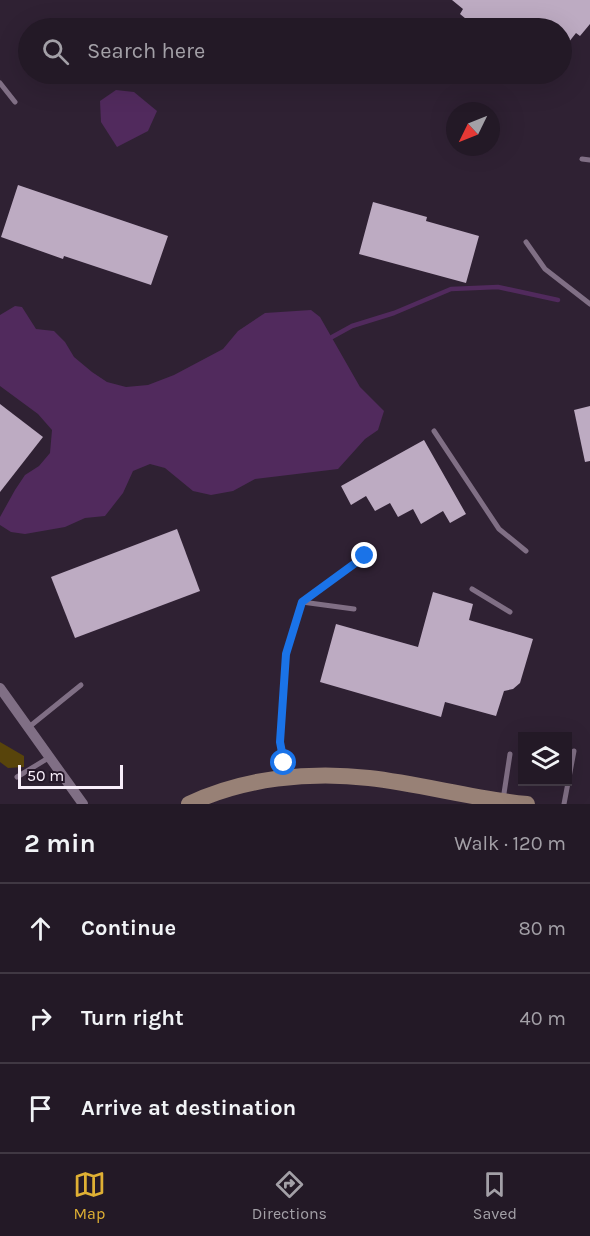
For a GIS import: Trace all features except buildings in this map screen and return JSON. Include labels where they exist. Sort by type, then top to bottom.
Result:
[{"type":"street","points":[[0,688],[83,804]]},
{"type":"street","points":[[195,803],[257,783],[286,777],[324,776],[369,778],[527,804]]},
{"type":"lane","points":[[0,83],[15,102]]},
{"type":"lane","points":[[582,159],[590,160]]},
{"type":"lane","points":[[526,242],[545,269],[590,304]]},
{"type":"lane","points":[[434,431],[500,529],[526,551]]},
{"type":"lane","points":[[286,777],[280,742],[286,654],[302,602],[365,556]]},
{"type":"lane","points":[[472,589],[510,612]]},
{"type":"lane","points":[[302,602],[354,609]]},
{"type":"lane","points":[[28,727],[81,686]]},
{"type":"lane","points":[[564,804],[574,751]]},
{"type":"lane","points":[[502,801],[510,754]]},
{"type":"lane","points":[[17,777],[50,758]]},
{"type":"shaded area","points":[[116,90],[134,92],[157,111],[148,131],[117,147],[101,122],[100,101]]},
{"type":"shaded area","points":[[15,306],[22,307],[36,329],[54,331],[65,342],[74,357],[92,372],[107,382],[126,387],[148,385],[174,375],[223,349],[238,331],[265,313],[311,310],[320,317],[360,387],[384,411],[378,430],[365,439],[338,469],[255,479],[233,491],[211,495],[193,491],[165,468],[150,464],[133,471],[123,493],[105,516],[85,518],[65,527],[25,534],[11,532],[0,525],[0,517],[25,475],[39,466],[50,453],[52,430],[38,414],[0,386],[0,315]]},
{"type":"shaded area","points":[[0,742],[24,756],[24,767],[8,768],[0,762]]},
{"type":"waterway","points":[[332,337],[352,326],[394,313],[451,289],[498,287],[558,300]]},
{"type":"route","points":[[284,763],[280,742],[286,654],[302,602],[365,556]]}]
